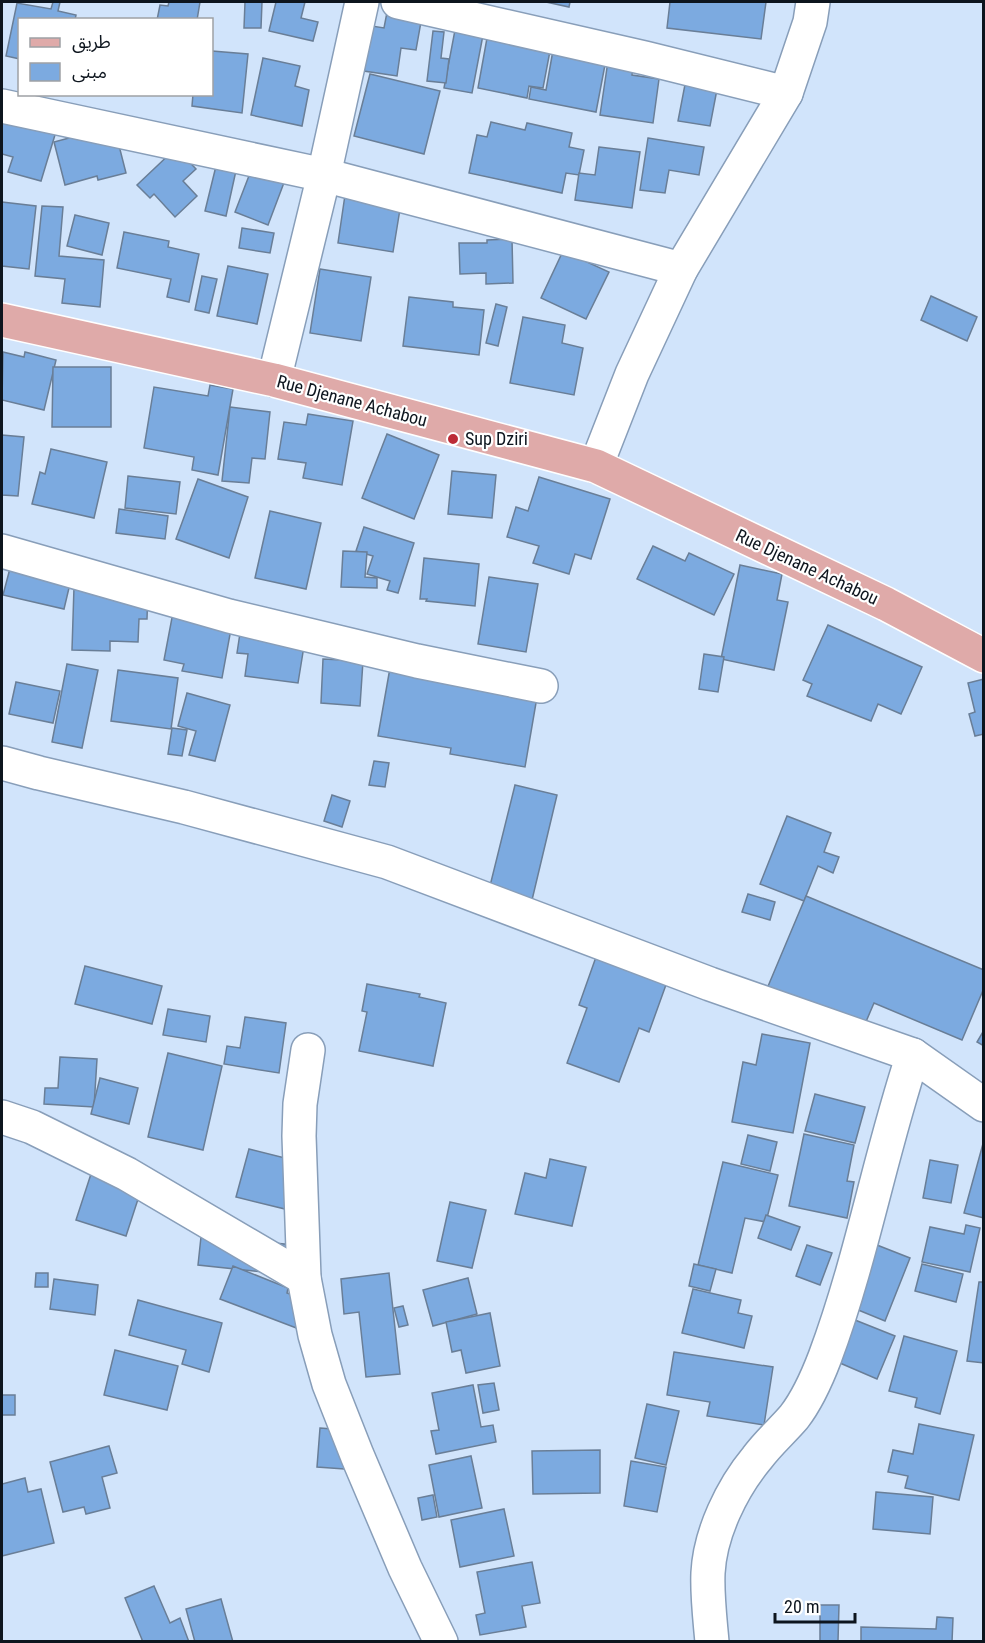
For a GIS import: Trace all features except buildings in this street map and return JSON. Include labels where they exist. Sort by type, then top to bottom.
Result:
[{"type":"main road","name":"Rue Djenane Achabou","points":[[2,320],[274,380],[596,466],[886,604],[984,656]]},
{"type":"street","points":[[274,380],[324,175],[362,2]]},
{"type":"street","points":[[398,2],[645,58],[786,93]]},
{"type":"street","points":[[596,466],[632,374],[681,269],[786,93],[810,22],[813,2]]},
{"type":"street","points":[[2,106],[324,175],[681,269]]},
{"type":"street","points":[[2,552],[228,616],[417,661],[541,686]]},
{"type":"street","points":[[2,763],[184,807],[387,862],[710,984],[913,1055],[984,1105]]},
{"type":"street","points":[[308,1050],[300,1104],[299,1136],[304,1278],[315,1335],[329,1384],[405,1568],[441,1641]]},
{"type":"street","points":[[712,1641],[708,1572],[719,1522],[734,1490],[756,1458],[794,1416],[811,1390],[825,1355],[858,1252],[901,1091],[913,1055]]},
{"type":"street","points":[[2,1117],[32,1127],[127,1174],[304,1278]]},
{"type":"place","name":"Sup Dziri","points":[[453,439]]}]
